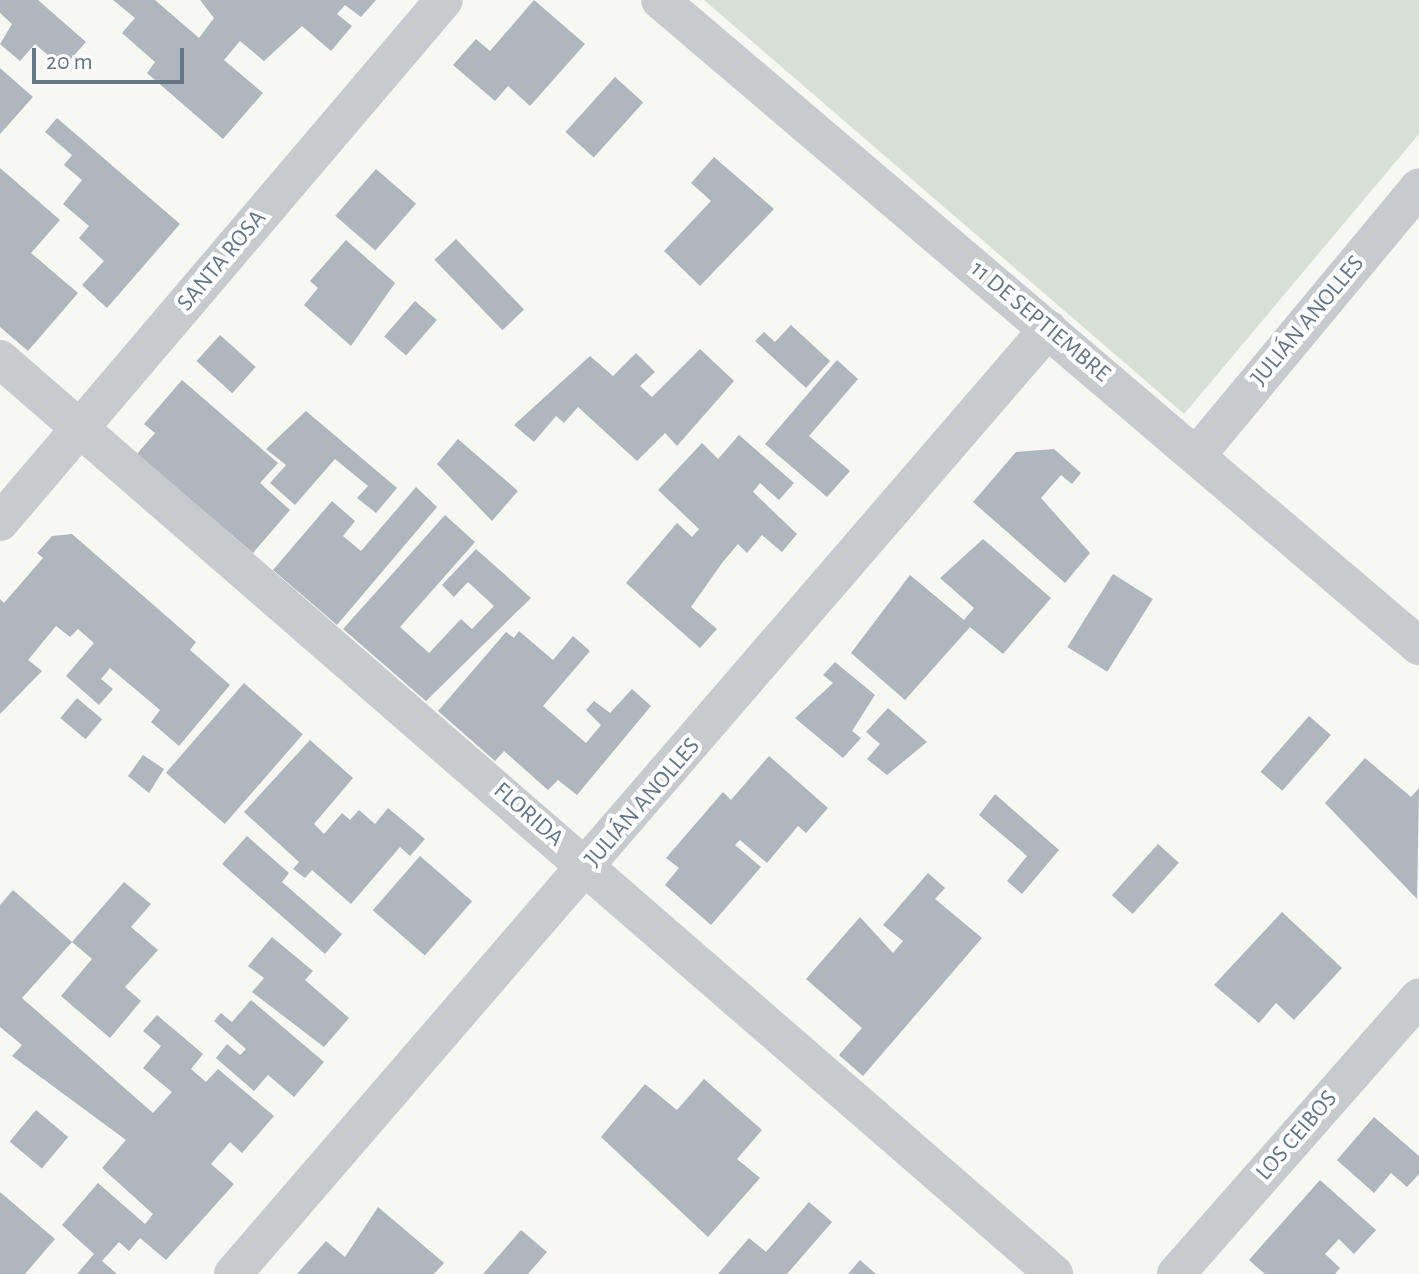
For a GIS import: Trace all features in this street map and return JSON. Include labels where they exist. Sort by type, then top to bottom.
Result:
[{"type":"street","name":"SANTA ROSA","points":[[0,522],[444,0]]},
{"type":"street","name":"11 DE SEPTIEMBRE","points":[[660,0],[1419,646]]},
{"type":"street","name":"JULIÁN ANOLLES","points":[[1196,456],[1419,187]]},
{"type":"street","name":"JULIÁN ANOLLES","points":[[233,1274],[588,867],[1048,329]]},
{"type":"street","name":"FLORIDA","points":[[0,359],[1054,1274]]},
{"type":"street","name":"LOS CEIBOS","points":[[1176,1274],[1419,997]]},
{"type":"shaded area","points":[[704,0],[1419,0],[1419,134],[1184,414]]},
{"type":"building","points":[[0,0],[38,0],[86,42],[63,68],[35,44],[20,61],[0,44],[12,24],[0,13]]},
{"type":"building","points":[[113,0],[155,0],[199,38],[214,18],[200,0],[376,0],[361,17],[345,5],[337,14],[352,26],[331,51],[302,26],[264,61],[240,41],[224,60],[263,93],[223,139],[147,73],[155,62],[122,33],[135,18]]},
{"type":"building","points":[[534,0],[585,44],[530,106],[508,86],[495,101],[453,65],[476,39],[490,51]]},
{"type":"building","points":[[0,68],[33,97],[0,134]]},
{"type":"building","points":[[615,77],[643,102],[594,157],[565,132]]},
{"type":"building","points":[[57,118],[180,224],[107,308],[82,285],[104,261],[79,238],[89,226],[63,204],[82,180],[64,165],[72,155],[45,132]]},
{"type":"building","points":[[714,157],[774,209],[700,286],[664,251],[711,201],[691,183]]},
{"type":"building","points":[[0,168],[60,220],[31,253],[78,293],[28,351],[0,327]]},
{"type":"building","points":[[376,169],[416,204],[375,251],[335,216]]},
{"type":"building","points":[[456,239],[524,309],[502,330],[434,260]]},
{"type":"building","points":[[346,240],[395,283],[351,346],[304,305],[318,288],[310,281]]},
{"type":"building","points":[[415,301],[437,320],[406,355],[384,336]]},
{"type":"building","points":[[791,325],[830,361],[806,388],[755,341],[764,332],[775,342]]},
{"type":"building","points":[[220,335],[256,367],[232,393],[197,361]]},
{"type":"building","points":[[700,349],[734,381],[677,446],[665,433],[637,461],[578,407],[564,423],[556,416],[534,442],[514,425],[590,356],[613,376],[636,353],[655,372],[640,386],[652,397]]},
{"type":"building","points":[[837,360],[858,379],[809,436],[850,471],[827,497],[765,444]]},
{"type":"building","points":[[182,380],[278,463],[260,483],[290,510],[253,553],[137,454],[155,433],[144,424]]},
{"type":"building","points":[[306,411],[397,488],[376,513],[357,498],[368,486],[335,459],[295,505],[270,483],[286,465],[266,449]]},
{"type":"building","points":[[739,435],[794,483],[779,500],[760,483],[753,492],[797,534],[782,552],[762,535],[747,553],[738,544],[691,607],[717,629],[700,648],[626,583],[677,523],[692,537],[699,529],[658,490],[702,443],[718,459]]},
{"type":"building","points":[[458,439],[518,491],[492,521],[437,464]]},
{"type":"building","points":[[1054,449],[1081,473],[1072,484],[1061,475],[1041,498],[1090,553],[1065,583],[973,502],[1016,452]]},
{"type":"building","points":[[416,487],[437,507],[337,625],[273,570],[332,501],[355,521],[343,536],[361,551]]},
{"type":"building","points":[[445,515],[475,542],[400,627],[429,653],[461,619],[472,629],[494,606],[468,582],[454,597],[442,585],[476,549],[531,598],[426,701],[343,629]]},
{"type":"building","points":[[72,534],[196,642],[190,650],[230,685],[179,746],[151,722],[160,710],[110,668],[101,679],[113,689],[99,705],[66,676],[94,643],[78,629],[70,637],[56,626],[28,660],[42,671],[0,714],[0,599],[4,603],[43,558],[37,553],[52,536]]},
{"type":"building","points":[[983,539],[1051,598],[1003,654],[970,627],[905,700],[851,653],[910,575],[964,620],[974,608],[940,578]]},
{"type":"building","points":[[1113,574],[1153,599],[1107,672],[1067,647]]},
{"type":"building","points":[[519,631],[553,660],[573,636],[590,651],[543,706],[586,743],[601,725],[586,710],[594,701],[610,713],[632,689],[651,706],[577,795],[558,780],[548,790],[504,751],[495,761],[438,711],[506,632],[514,638]]},
{"type":"building","points":[[835,662],[875,695],[852,731],[861,738],[843,758],[795,718],[833,683],[823,675]]},
{"type":"building","points":[[244,683],[303,734],[225,824],[166,773]]},
{"type":"building","points":[[77,698],[102,719],[86,739],[60,718]]},
{"type":"building","points":[[888,708],[927,742],[887,775],[867,759],[880,744],[866,732]]},
{"type":"building","points":[[1309,716],[1331,735],[1282,791],[1260,772]]},
{"type":"building","points":[[310,740],[353,778],[314,824],[324,834],[342,813],[350,820],[359,810],[375,824],[388,808],[425,839],[410,856],[400,847],[351,904],[312,870],[305,878],[293,869],[299,862],[244,812]]},
{"type":"building","points":[[143,755],[164,769],[149,793],[128,776]]},
{"type":"building","points":[[769,756],[828,808],[806,833],[798,826],[767,863],[740,840],[735,845],[761,867],[711,925],[665,885],[679,868],[666,858],[723,792],[731,800]]},
{"type":"building","points":[[1365,758],[1411,797],[1419,788],[1417,899],[1325,803]]},
{"type":"building","points":[[995,794],[1059,850],[1022,894],[1007,881],[1027,856],[979,815]]},
{"type":"building","points":[[247,836],[289,873],[282,882],[342,934],[325,954],[222,864]]},
{"type":"building","points":[[1158,844],[1179,863],[1133,914],[1112,895]]},
{"type":"building","points":[[420,856],[472,901],[425,956],[373,910]]},
{"type":"building","points":[[928,873],[945,888],[935,899],[982,938],[863,1076],[839,1055],[862,1028],[806,979],[860,917],[893,953],[903,941],[883,925]]},
{"type":"building","points":[[124,882],[151,904],[131,927],[158,950],[125,987],[141,1001],[110,1038],[61,996],[92,959],[72,942]]},
{"type":"building","points":[[13,890],[72,942],[22,998],[153,1113],[172,1092],[143,1068],[161,1046],[143,1031],[157,1015],[203,1054],[191,1069],[206,1082],[218,1069],[274,1116],[242,1153],[230,1142],[211,1164],[234,1184],[166,1260],[140,1238],[129,1251],[119,1242],[102,1261],[117,1274],[77,1274],[94,1254],[62,1225],[98,1183],[145,1224],[153,1214],[102,1168],[126,1140],[12,1056],[22,1045],[0,1027],[0,905]]},
{"type":"building","points":[[1282,912],[1342,968],[1294,1020],[1276,1003],[1259,1023],[1214,985]]},
{"type":"building","points":[[272,937],[313,971],[305,980],[349,1018],[324,1047],[252,992],[264,978],[248,966]]},
{"type":"building","points":[[251,1000],[324,1062],[294,1097],[268,1075],[254,1091],[216,1058],[227,1044],[240,1055],[246,1049],[214,1021],[221,1013],[232,1022]]},
{"type":"building","points":[[704,1079],[762,1130],[737,1159],[760,1178],[708,1237],[601,1137],[645,1084],[677,1110]]},
{"type":"building","points":[[36,1110],[68,1137],[42,1168],[10,1141]]},
{"type":"building","points":[[1374,1117],[1419,1156],[1419,1174],[1407,1187],[1391,1173],[1374,1193],[1337,1160]]},
{"type":"building","points":[[1320,1180],[1376,1230],[1354,1254],[1339,1239],[1325,1254],[1340,1268],[1335,1274],[1265,1274],[1249,1260]]},
{"type":"building","points":[[0,1192],[55,1239],[25,1274],[0,1274]]},
{"type":"building","points":[[809,1202],[832,1222],[787,1274],[718,1274],[749,1238],[766,1252]]},
{"type":"building","points":[[378,1207],[444,1263],[434,1274],[297,1274],[326,1241],[345,1257]]},
{"type":"building","points":[[521,1230],[547,1252],[528,1274],[483,1274]]},
{"type":"building","points":[[860,1260],[876,1274],[848,1274]]}]
